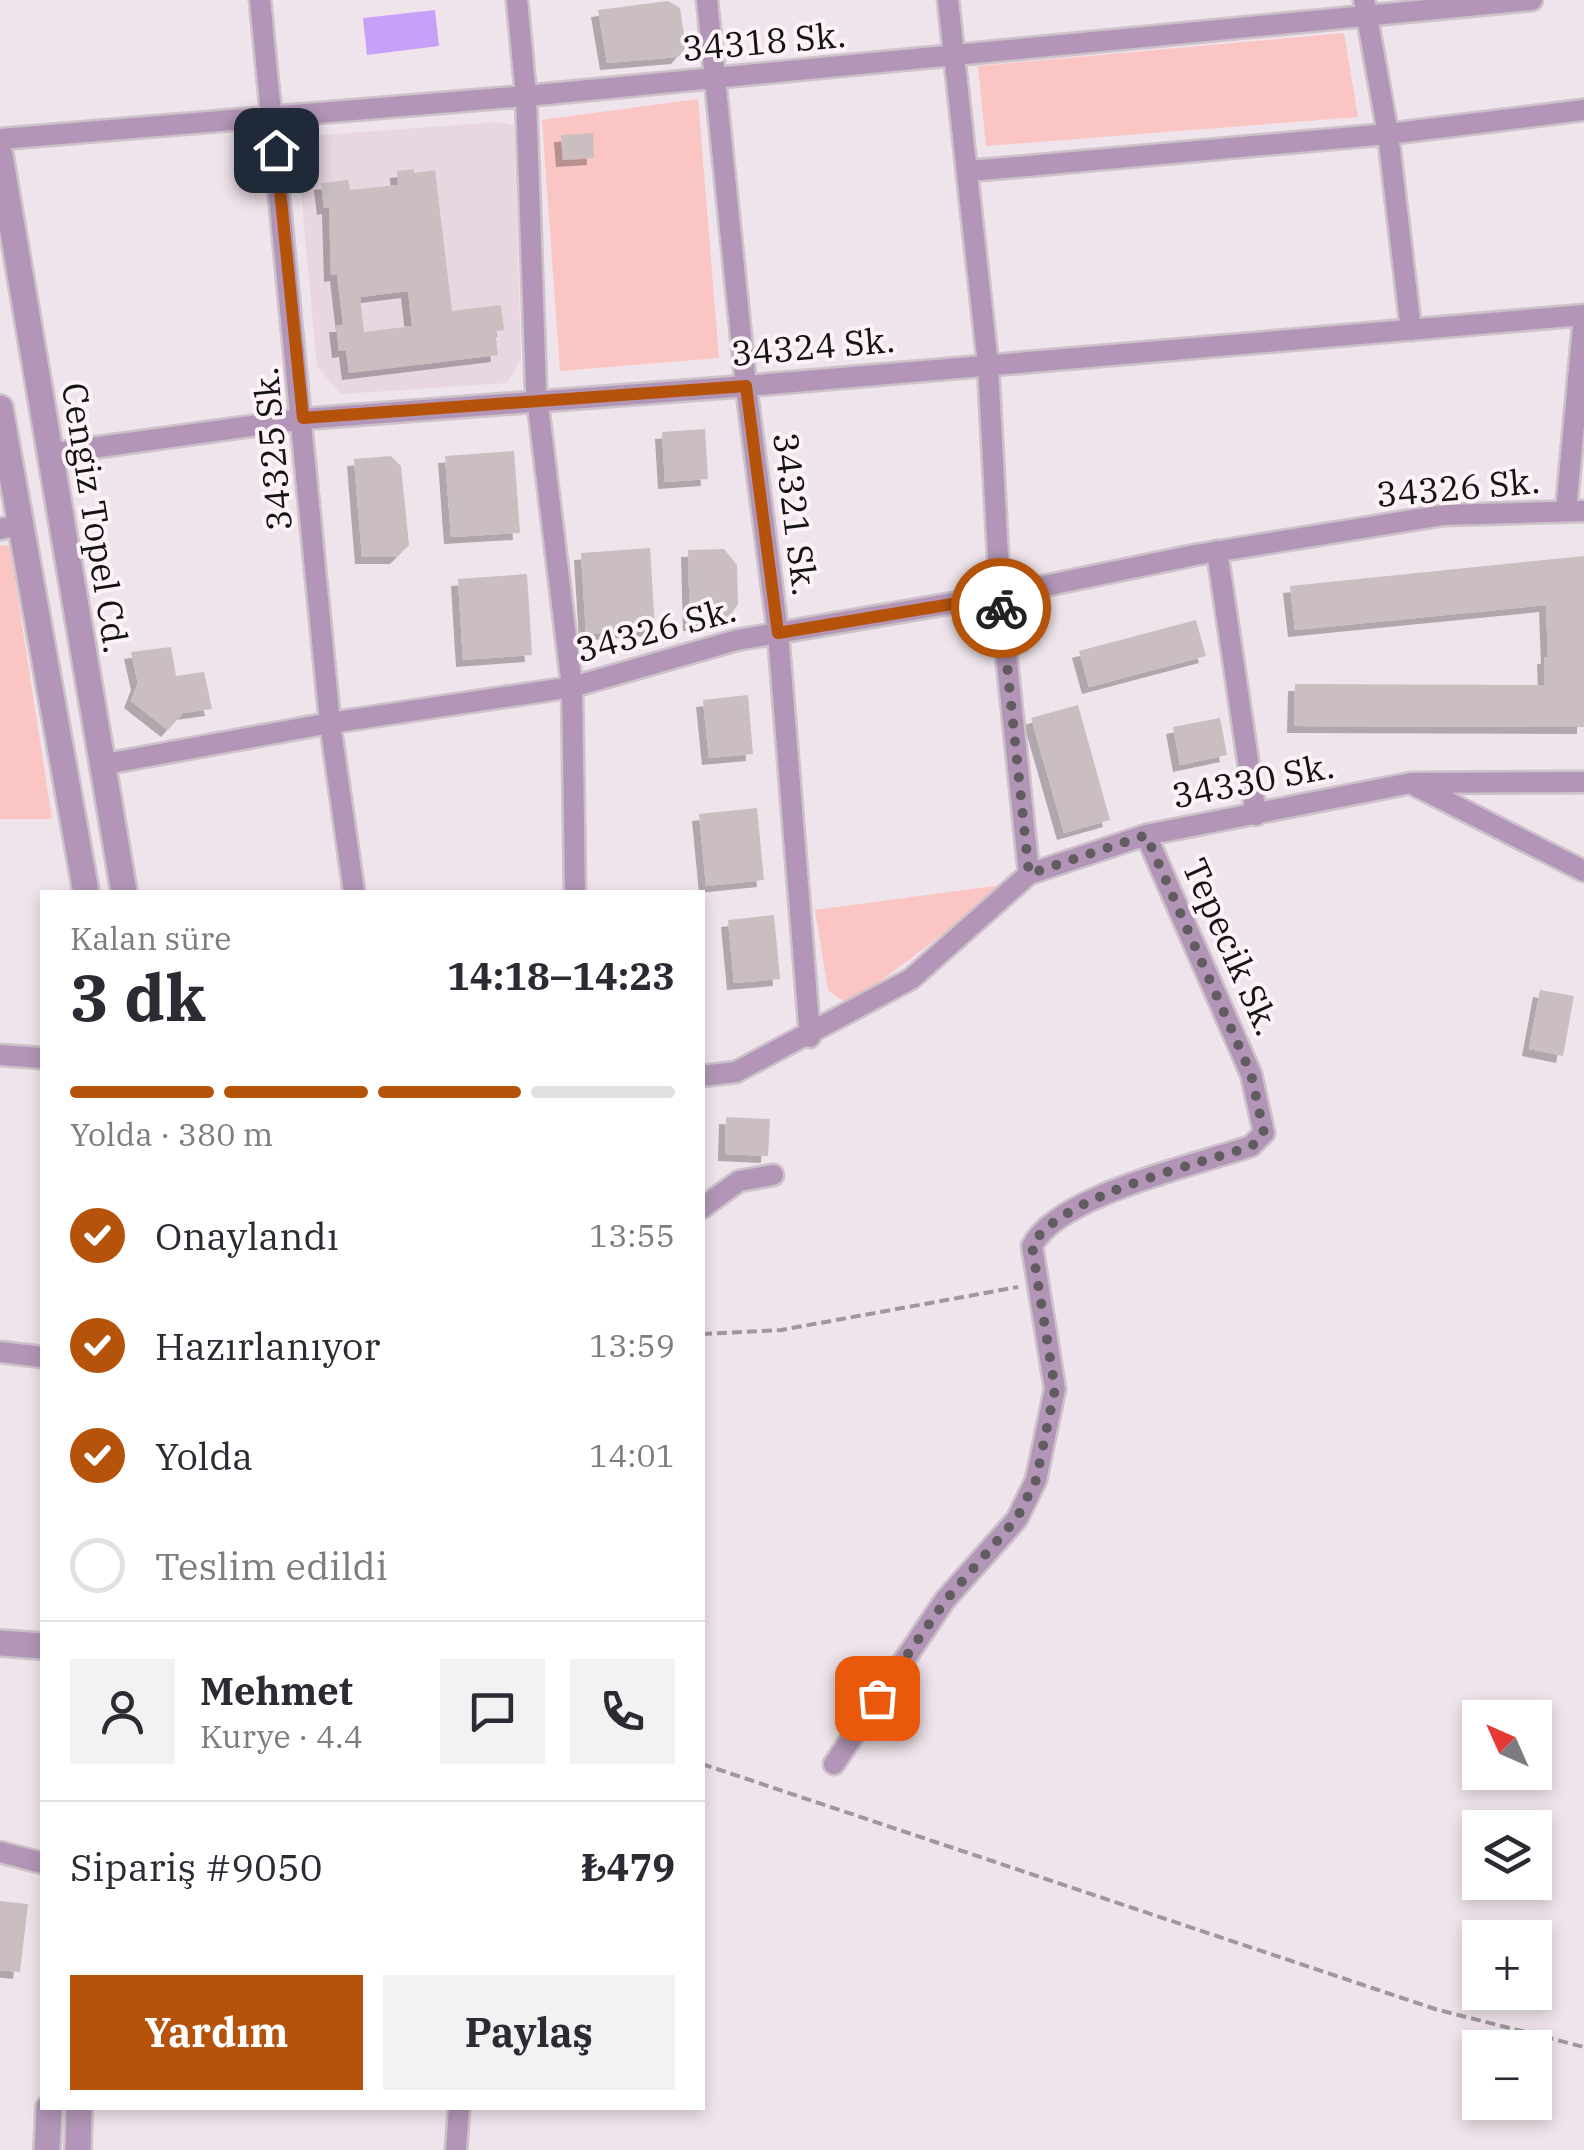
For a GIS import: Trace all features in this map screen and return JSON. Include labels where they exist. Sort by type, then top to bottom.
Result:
[{"type":"street","name":"34325 Sk.","points":[[260,0],[330,723],[354,890]]},
{"type":"street","points":[[517,0],[526,96],[530,306],[537,398],[572,687],[575,890]]},
{"type":"street","name":"34321 Sk.","points":[[707,0],[746,386],[778,633],[810,1037]]},
{"type":"street","points":[[948,0],[970,171],[988,365],[1000,596],[1029,874]]},
{"type":"street","name":"34318 Sk.","points":[[0,139],[955,57],[1366,9],[1532,0]]},
{"type":"street","points":[[1366,9],[1388,134],[1411,330]]},
{"type":"street","points":[[970,171],[1388,134],[1584,110]]},
{"type":"street","name":"Cengiz Topel Cd.","points":[[0,155],[124,890]]},
{"type":"street","points":[[1575,511],[1584,315]]},
{"type":"street","name":"34324 Sk.","points":[[48,454],[303,418],[537,398],[746,386],[1584,315]]},
{"type":"street","name":"Cengiz Topel Cd.","points":[[0,408],[10,527],[86,890]]},
{"type":"street","name":"34326 Sk.","points":[[100,765],[330,723],[572,687],[737,640],[1000,596],[1218,551],[1444,516],[1575,511]]},
{"type":"street","points":[[1218,551],[1256,815]]},
{"type":"street","name":"34330 Sk.","points":[[705,1076],[736,1072],[810,1037],[911,980],[1029,874],[1146,835],[1412,784],[1584,782]]},
{"type":"street","points":[[1412,784],[1584,871]]},
{"type":"street","name":"Tepecik Sk.","points":[[834,1764],[946,1600],[1017,1518],[1036,1480],[1055,1389],[1032,1246],[1039,1232],[1073,1206],[1252,1146],[1264,1133],[1251,1074],[1146,835]]},
{"type":"street","points":[[0,1055],[40,1058]]},
{"type":"street","points":[[705,1206],[739,1181],[773,1175]]},
{"type":"street","points":[[0,1352],[40,1357]]},
{"type":"street","points":[[0,1643],[40,1646]]},
{"type":"street","points":[[0,1852],[40,1862]]},
{"type":"street","points":[[47,2150],[48,2110]]},
{"type":"street","points":[[78,2150],[80,2110]]},
{"type":"street","points":[[456,2150],[459,2110]]},
{"type":"path","points":[[705,1334],[781,1330],[1038,1283]]},
{"type":"path","points":[[705,1765],[1435,2008],[1584,2047]]},
{"type":"shaded area","points":[[435,10],[439,46],[367,55],[363,18]]},
{"type":"shaded area","points":[[1344,33],[1358,117],[986,146],[978,66]]},
{"type":"shaded area","points":[[698,99],[719,358],[560,371],[542,120]]},
{"type":"shaded area","points":[[498,122],[514,126],[521,359],[507,383],[342,394],[317,367],[296,137]]},
{"type":"shaded area","points":[[0,545],[10,546],[52,819],[0,819]]},
{"type":"shaded area","points":[[1009,884],[849,1005],[828,990],[815,910]]},
{"type":"building","points":[[668,1],[680,8],[686,48],[678,57],[607,63],[598,10]]},
{"type":"building","points":[[593,133],[594,158],[563,160],[561,135]]},
{"type":"building","points":[[435,170],[452,311],[501,305],[504,330],[495,331],[498,355],[349,373],[346,350],[339,351],[336,325],[343,325],[337,274],[331,275],[329,207],[324,208],[321,183],[348,180],[350,190],[398,185],[397,171]],"holes":[[[408,291],[412,326],[364,332],[360,297]]]},
{"type":"building","points":[[705,429],[708,479],[665,482],[662,432]]},
{"type":"building","points":[[514,451],[520,533],[451,537],[445,456]]},
{"type":"building","points":[[391,456],[401,466],[409,545],[397,557],[362,557],[354,459]]},
{"type":"building","points":[[650,548],[655,629],[586,634],[581,553]]},
{"type":"building","points":[[724,549],[737,565],[738,604],[726,622],[690,624],[688,550]]},
{"type":"building","points":[[1584,556],[1584,727],[1294,726],[1295,684],[1545,685],[1544,657],[1548,657],[1546,605],[1295,630],[1290,586]]},
{"type":"building","points":[[527,574],[532,655],[463,660],[458,579]]},
{"type":"building","points":[[1196,620],[1206,656],[1089,687],[1079,651]]},
{"type":"building","points":[[171,647],[176,676],[204,672],[212,709],[183,713],[168,730],[131,701],[138,683],[131,652]]},
{"type":"building","points":[[748,695],[753,754],[709,758],[703,700]]},
{"type":"building","points":[[1078,705],[1110,820],[1064,833],[1031,718]]},
{"type":"building","points":[[1220,718],[1227,755],[1180,765],[1173,727]]},
{"type":"building","points":[[757,808],[764,880],[706,886],[699,814]]},
{"type":"building","points":[[774,915],[780,979],[734,983],[728,920]]},
{"type":"building","points":[[1540,990],[1574,996],[1563,1056],[1529,1049]]},
{"type":"building","points":[[726,1117],[770,1119],[768,1156],[725,1154]]},
{"type":"building","points":[[0,1901],[28,1904],[20,1972],[0,1970]]},
{"type":"way so far","points":[[877,1698],[946,1600],[1017,1518],[1036,1480],[1055,1389],[1032,1246],[1039,1232],[1073,1206],[1252,1146],[1264,1133],[1251,1074],[1146,835],[1029,874],[1001,608]]},
{"type":"route","points":[[276,150],[303,418],[537,398],[746,386],[778,633],[1000,596],[1001,608]]}]
